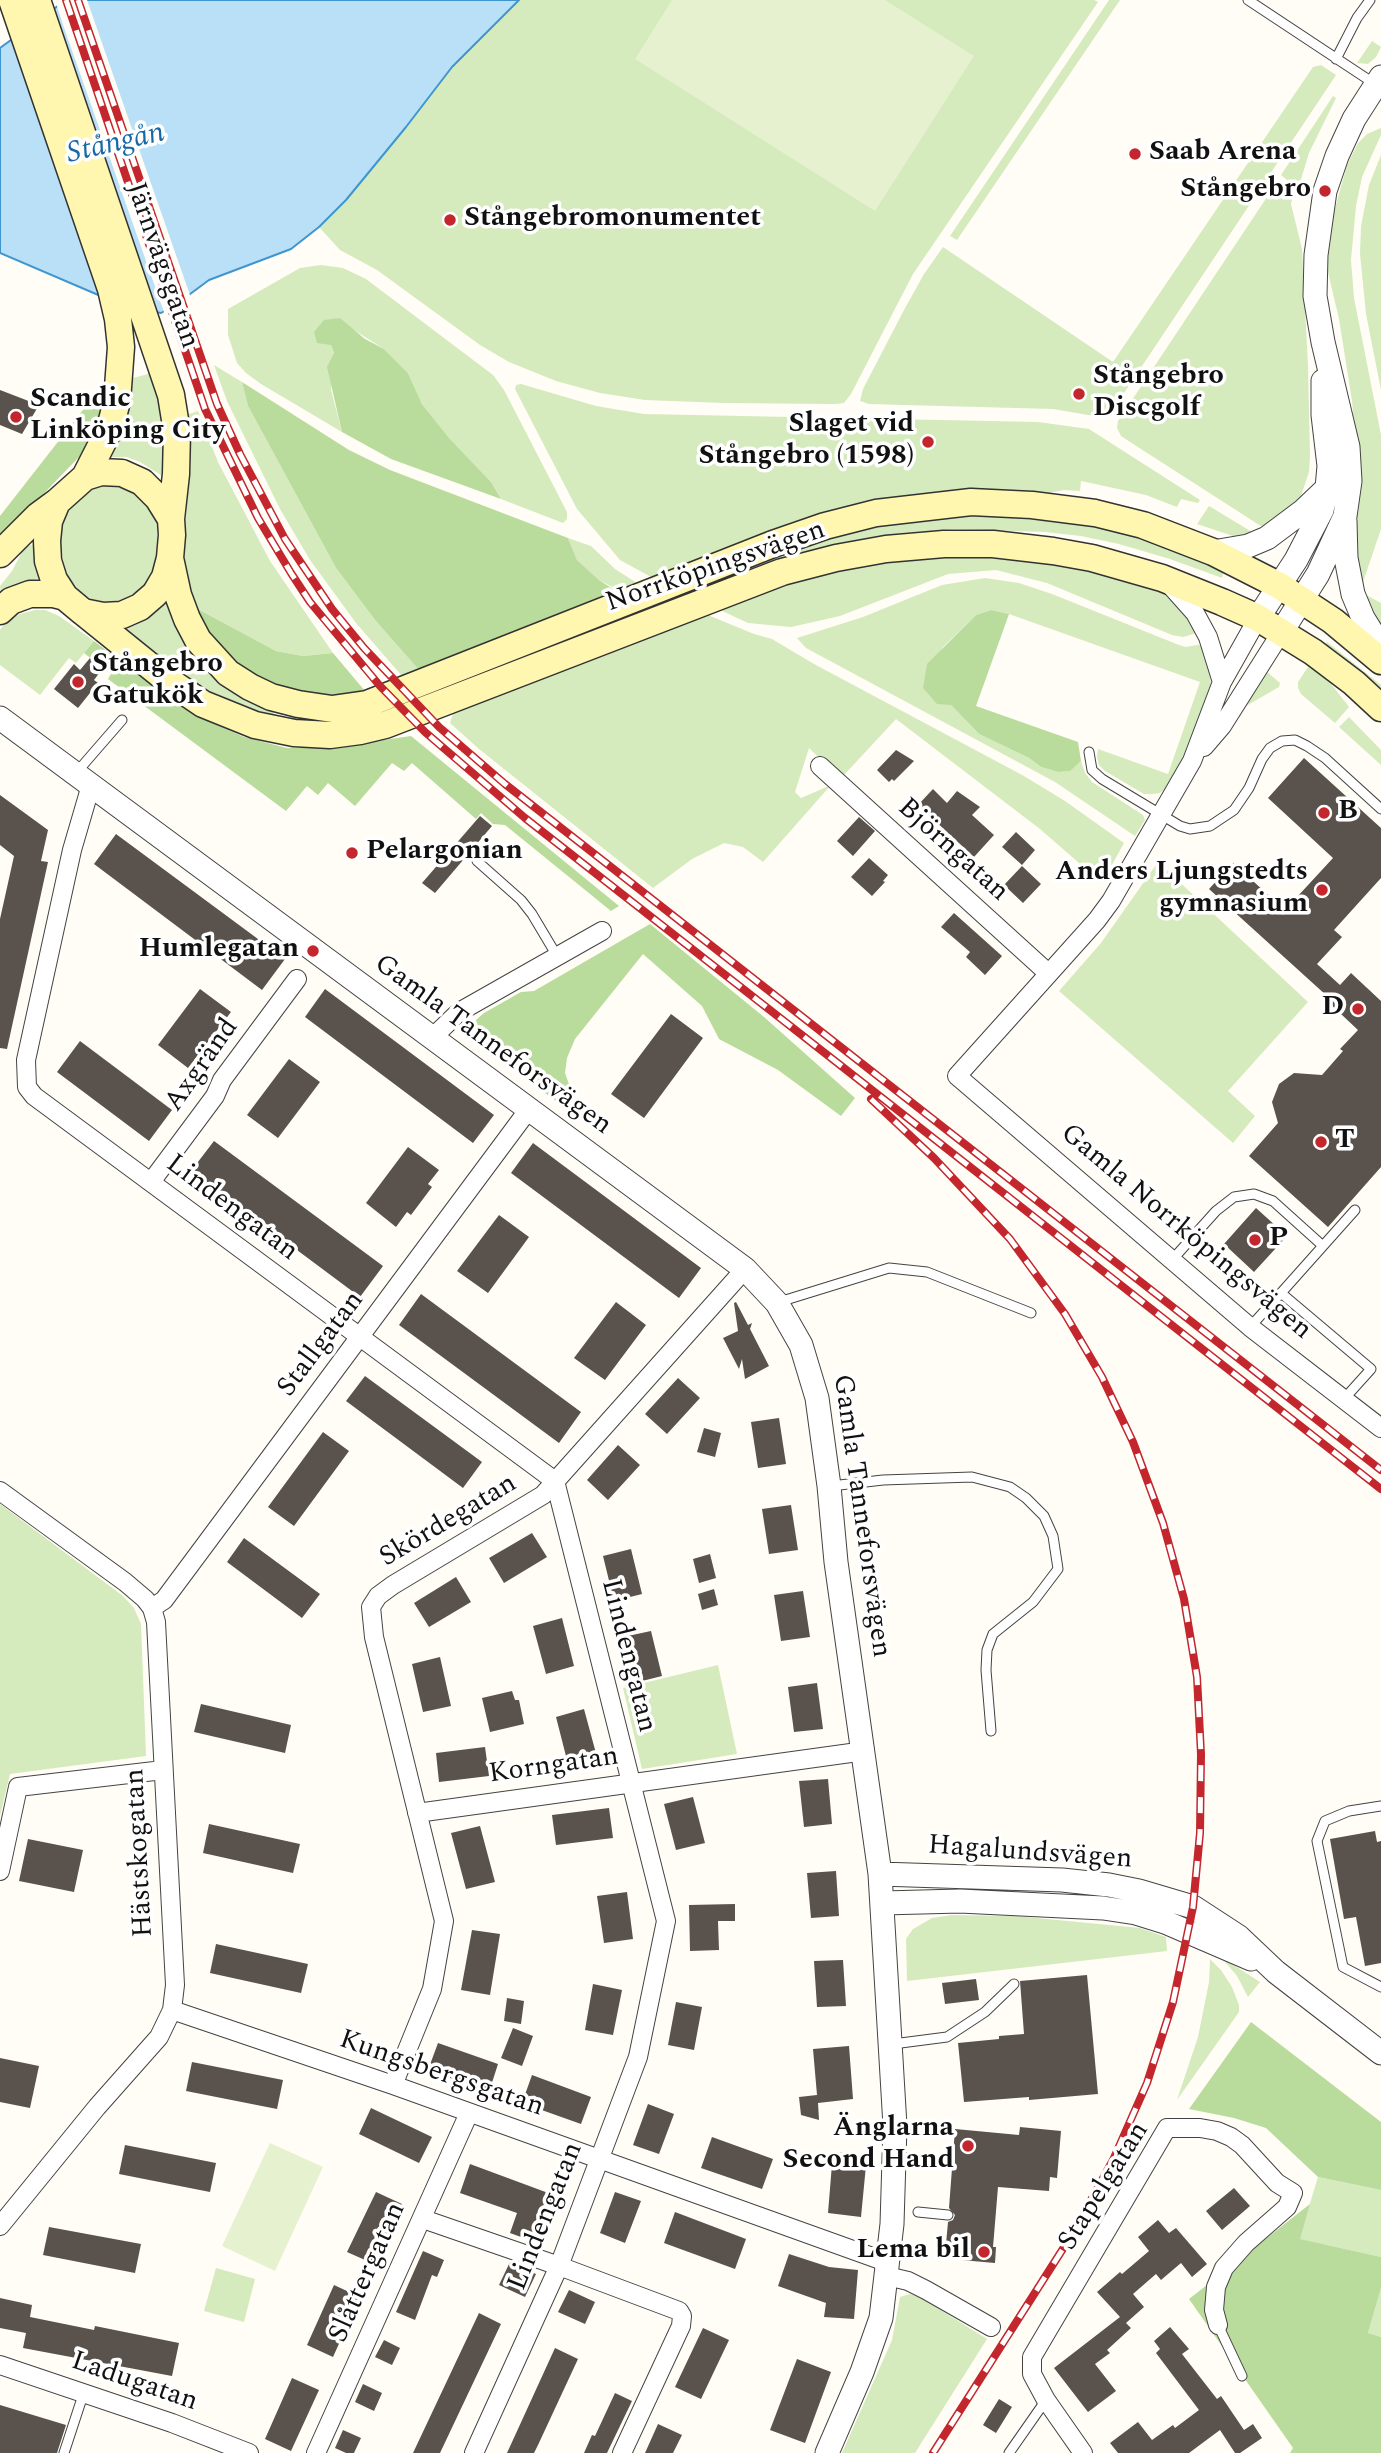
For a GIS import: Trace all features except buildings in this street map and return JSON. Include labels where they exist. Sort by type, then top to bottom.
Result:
[{"type":"main road","name":"Järnvägsgatan","points":[[12,0],[111,289],[118,318],[120,382],[110,428],[85,477]]},
{"type":"main road","name":"Järnvägsgatan","points":[[37,0],[172,395],[177,432],[171,519]]},
{"type":"main road","points":[[0,554],[38,516],[85,477],[102,472],[122,473],[142,482],[158,498],[171,519],[170,558],[165,577],[155,594],[140,607],[122,615],[103,617],[53,594],[30,594],[11,601],[0,611]]},
{"type":"main road","points":[[57,502],[49,521],[48,561],[54,580],[74,605]]},
{"type":"main road","name":"Norrköpingsvägen","points":[[170,558],[178,595],[187,619],[198,640],[228,673],[271,697],[332,709],[367,704],[825,526],[876,513],[971,502],[1031,505],[1095,513],[1143,525],[1213,552],[1280,586],[1333,621],[1381,661]]},
{"type":"main road","name":"Norrköpingsvägen","points":[[74,605],[155,671],[202,704],[255,724],[294,733],[330,735],[360,732],[385,725],[782,572],[886,549],[944,544],[992,544],[1079,556],[1162,578],[1258,618],[1282,631],[1354,684],[1381,708]]},
{"type":"street","points":[[1379,83],[1354,119],[1325,191],[1316,255],[1315,296],[1348,447],[1350,481],[1345,516],[1346,558],[1353,594],[1363,618],[1381,647]]},
{"type":"street","points":[[1048,973],[1111,901],[1192,761],[1222,682],[1258,618],[1303,548],[1322,510],[1329,466],[1324,415],[1323,342]]},
{"type":"street","points":[[1213,552],[1248,546],[1267,538],[1303,511],[1327,488]]},
{"type":"street","points":[[1192,761],[1222,726],[1302,601],[1345,516]]},
{"type":"street","points":[[1162,578],[1195,612],[1208,637],[1222,682]]},
{"type":"street","name":"Gamla Tanneforsvägen","points":[[0,718],[745,1269],[777,1303],[802,1345],[817,1398],[838,1573],[880,1874],[895,2149],[888,2270],[881,2318],[862,2372],[827,2453]]},
{"type":"street","name":"Björngatan","points":[[821,766],[1048,973]]},
{"type":"street","name":"Lindengatan","points":[[84,779],[72,850],[26,1060],[27,1087],[34,1096],[555,1481],[666,1921],[638,2057],[559,2266],[474,2453]]},
{"type":"street","points":[[432,1038],[459,1012],[602,931]]},
{"type":"street","name":"Gamla Norrköpingsvägen","points":[[1048,973],[957,1076],[1251,1326],[1381,1428]]},
{"type":"street","name":"Axgränd","points":[[151,1182],[297,979]]},
{"type":"street","name":"Stallgatan","points":[[152,1608],[164,1600],[529,1109]]},
{"type":"street","name":"Skördegatan","points":[[393,2085],[432,1989],[444,1922],[374,1637],[371,1608],[378,1596],[393,1585],[543,1495],[745,1269]]},
{"type":"street","points":[[0,1491],[125,1582],[152,1608]]},
{"type":"street","name":"Hästskogatan","points":[[0,2226],[97,2107],[159,2037],[173,2010],[175,1984],[156,1622],[152,1608]]},
{"type":"street","name":"Korngatan","points":[[417,1813],[864,1751]]},
{"type":"street","points":[[0,1871],[18,1787],[163,1770]]},
{"type":"street","name":"Hagalundsvägen","points":[[880,1874],[1062,1880],[1139,1891],[1193,1907],[1239,1937],[1276,1972],[1381,2053]]},
{"type":"street","name":"Hagalundsvägen","points":[[883,1903],[960,1901],[1061,1905],[1136,1913],[1189,1931],[1276,1972]]},
{"type":"street","name":"Kungsbergsgatan","points":[[173,2010],[600,2158],[888,2270],[991,2327]]},
{"type":"street","name":"Slåttergatan","points":[[316,2453],[469,2113]]},
{"type":"street","name":"Stapelgatan","points":[[1046,2400],[1032,2374],[1032,2357],[1167,2128],[1217,2130],[1231,2137],[1278,2183],[1293,2193],[1287,2207],[1246,2243],[1224,2268],[1216,2287],[1214,2309],[1218,2325]]},
{"type":"street","points":[[423,2219],[673,2308],[682,2316],[681,2326],[622,2453]]},
{"type":"street","name":"Ladugatan","points":[[0,2365],[84,2392],[249,2453]]},
{"type":"street","points":[[1046,2400],[1083,2453]]},
{"type":"lane","points":[[1248,0],[1336,59],[1379,83]]},
{"type":"lane","points":[[1336,59],[1357,18],[1370,0]]},
{"type":"lane","points":[[84,779],[122,720]]},
{"type":"lane","points":[[1088,752],[1092,770],[1101,779],[1190,829],[1199,830],[1223,819],[1234,810],[1249,788],[1262,759],[1270,748],[1282,741],[1295,740],[1325,758],[1381,809]]},
{"type":"lane","points":[[477,861],[521,900],[557,956]]},
{"type":"lane","points":[[1172,1260],[1216,1211],[1234,1198],[1254,1194],[1273,1201],[1323,1246]]},
{"type":"lane","points":[[1251,1326],[1355,1210]]},
{"type":"lane","points":[[777,1303],[889,1268],[927,1272],[1031,1313]]},
{"type":"lane","points":[[1281,1293],[1371,1369],[1344,1399]]},
{"type":"lane","points":[[829,1486],[883,1480],[972,1477],[1010,1487],[1044,1516],[1053,1536],[1058,1569],[1032,1602],[993,1634],[987,1650],[986,1670],[991,1731]]},
{"type":"lane","points":[[1381,1806],[1349,1811],[1325,1821],[1317,1841],[1343,1967],[1381,1987]]},
{"type":"lane","points":[[891,2044],[947,2037],[985,2012],[1014,1984]]},
{"type":"lane","points":[[918,2212],[948,2215]]},
{"type":"lane","points":[[1218,2325],[1242,2376]]},
{"type":"lane","points":[[64,2453],[84,2392]]},
{"type":"lane","points":[[1009,2453],[1046,2400]]},
{"type":"green space","points":[[519,0],[1098,2],[913,274],[851,394],[844,403],[835,404],[645,400],[600,393],[556,381],[509,362],[480,345],[377,270],[340,250],[319,227],[346,200],[406,128],[452,67]]},
{"type":"green space","points":[[672,0],[885,0],[974,56],[875,211],[635,59]]},
{"type":"green space","points":[[1109,0],[1120,0],[957,240],[950,236]]},
{"type":"green space","points":[[1372,41],[1381,47],[1376,57],[1368,64],[1357,63]]},
{"type":"green space","points":[[1321,65],[1336,75],[1118,402],[1108,412],[1099,416],[1053,409],[869,404],[860,401],[863,389],[904,310],[943,247],[1113,362],[1313,67]]},
{"type":"green space","points":[[1333,96],[1336,98],[1309,153],[1298,189],[1281,175]]},
{"type":"green space","points":[[1381,128],[1381,135],[1362,177],[1356,206],[1351,260],[1354,298],[1381,435],[1381,529],[1362,585],[1352,544],[1360,494],[1352,401],[1339,319],[1327,268],[1334,212],[1347,165],[1358,143],[1367,134]]},
{"type":"green space","points":[[1381,155],[1381,390],[1366,314],[1360,254],[1361,226],[1369,185]]},
{"type":"green space","points":[[1277,182],[1293,195],[1291,204],[1302,249],[1310,456],[1309,472],[1301,496],[1292,508],[1267,530],[1121,436],[1117,428],[1118,421]]},
{"type":"green space","points":[[321,265],[343,268],[366,279],[493,375],[504,390],[567,512],[567,519],[563,523],[501,499],[491,482],[450,439],[422,404],[408,373],[384,349],[354,330],[331,345],[334,354],[331,390],[342,432],[246,373],[237,363],[228,335],[228,309],[300,268]]},
{"type":"green space","points":[[340,318],[365,339],[384,349],[408,373],[422,404],[450,439],[491,482],[501,499],[391,459],[342,432],[327,367],[334,353],[331,345],[317,343],[314,332],[324,320]]},
{"type":"green space","points":[[214,365],[242,382],[248,406],[336,568],[375,620],[419,670],[402,676],[356,623],[310,560],[280,509],[227,401]]},
{"type":"green space","points":[[152,373],[163,416],[164,477],[127,457],[108,457],[130,397],[133,378]]},
{"type":"green space","points":[[107,379],[97,424],[89,443],[79,457],[0,539],[0,516]]},
{"type":"green space","points":[[242,382],[349,450],[390,470],[568,538],[577,560],[616,591],[419,670],[375,620],[336,568],[248,406]]},
{"type":"green space","points":[[521,384],[596,406],[644,414],[1038,422],[1089,429],[1200,500],[1198,503],[1181,499],[1177,507],[1146,495],[1081,481],[1080,491],[1064,490],[1039,495],[1014,492],[939,492],[866,503],[792,522],[651,577],[620,560],[577,509],[515,389],[516,385]]},
{"type":"green space","points":[[198,411],[218,462],[270,561],[333,653],[303,656],[276,651],[194,607],[184,568],[184,537],[191,463],[189,414]]},
{"type":"green space","points":[[103,483],[132,484],[157,518],[156,563],[151,578],[138,591],[122,600],[106,602],[91,599],[71,580],[64,568],[60,536],[72,506],[88,491]]},
{"type":"green space","points":[[1209,506],[1257,535],[1239,538],[1197,524]]},
{"type":"green space","points":[[938,516],[1042,518],[1104,527],[1143,537],[1224,570],[1222,578],[1119,544],[1045,532],[955,529],[903,533],[857,540],[765,564],[763,559],[854,529]]},
{"type":"green space","points":[[568,538],[591,546],[615,569],[637,583],[634,585],[698,615],[703,613],[772,639],[1065,801],[1124,843],[1102,883],[1040,829],[896,719],[845,774],[839,777],[809,748],[795,792],[801,798],[831,785],[763,862],[743,847],[724,843],[692,859],[653,888],[450,723],[454,711],[680,622],[599,580],[577,560]]},
{"type":"green space","points":[[34,544],[41,578],[16,584],[1,594],[0,586],[12,571],[24,548]]},
{"type":"green space","points":[[952,553],[1027,558],[1108,573],[1158,589],[1177,603],[1200,632],[1183,637],[1172,635],[1047,583],[996,570],[948,574],[840,616],[791,627],[748,623],[716,608],[748,594],[883,559]]},
{"type":"green space","points":[[985,578],[1019,583],[1052,594],[1179,645],[1186,647],[1203,644],[1210,669],[1211,688],[1196,733],[1165,789],[1152,794],[1144,794],[1105,771],[1099,765],[1098,749],[1168,774],[1200,682],[991,610],[976,615],[942,648],[951,705],[979,734],[1029,758],[1041,767],[1058,772],[1069,771],[1081,761],[1092,782],[1143,815],[1145,820],[1135,836],[1055,782],[806,648],[797,638],[863,617],[942,585]]},
{"type":"green space","points":[[1368,596],[1381,603],[1381,631],[1361,597]]},
{"type":"green space","points":[[167,603],[190,650],[207,672],[249,702],[274,713],[273,717],[252,712],[213,696],[178,673],[124,630],[138,624]]},
{"type":"green space","points":[[194,607],[276,651],[303,656],[333,653],[365,691],[334,695],[300,693],[266,681],[238,667],[206,631]]},
{"type":"green space","points":[[45,610],[59,616],[94,641],[76,663],[69,658],[40,695],[0,665],[0,630],[5,623],[20,614]]},
{"type":"green space","points":[[991,610],[1009,614],[976,706],[1078,742],[1081,761],[1070,771],[1058,772],[1041,767],[1029,758],[979,734],[951,705],[937,704],[923,688],[927,664],[976,615]]},
{"type":"green space","points":[[94,641],[149,683],[204,719],[244,737],[287,748],[328,748],[411,736],[619,906],[611,911],[505,825],[493,824],[481,813],[476,819],[412,763],[404,771],[392,763],[355,806],[328,783],[318,795],[307,786],[286,811],[108,679],[111,674],[84,653]]},
{"type":"green space","points":[[1327,642],[1381,685],[1381,692],[1323,647]]},
{"type":"green space","points":[[1310,664],[1325,676],[1349,707],[1335,723],[1301,694],[1298,688],[1298,682]]},
{"type":"green space","points":[[1266,671],[1280,683],[1279,687],[1246,706]]},
{"type":"green space","points":[[1349,717],[1381,750],[1381,765],[1339,727]]},
{"type":"green space","points":[[1158,862],[1308,1002],[1228,1091],[1255,1116],[1233,1143],[1059,991],[1101,943]]},
{"type":"green space","points":[[650,924],[764,1017],[855,1098],[841,1116],[778,1070],[719,1039],[702,1006],[643,954],[575,1039],[567,1058],[565,1073],[570,1087],[556,1101],[488,1051],[477,1034],[476,1020],[484,1013],[521,992],[534,991]]},
{"type":"green space","points":[[0,1504],[123,1596],[134,1608],[141,1624],[146,1756],[10,1774],[0,1816]]},
{"type":"green space","points":[[718,1665],[737,1754],[642,1769],[623,1688]]},
{"type":"green space","points":[[952,1915],[1016,1916],[1140,1928],[1166,1937],[1167,1951],[907,1981],[906,1939],[913,1929],[932,1918]]},
{"type":"green space","points":[[1221,1957],[1260,1982],[1248,1997],[1237,1976]]},
{"type":"green space","points":[[1210,1959],[1232,1987],[1239,2012],[1177,2100],[1198,2037],[1209,1982]]},
{"type":"green space","points":[[1251,2022],[1381,2122],[1381,2190],[1318,2177],[1266,2128],[1189,2109]]},
{"type":"green space","points":[[270,2143],[323,2167],[275,2271],[222,2246]]},
{"type":"green space","points":[[1318,2177],[1381,2190],[1381,2257],[1299,2239]]},
{"type":"green space","points":[[1310,2204],[1300,2239],[1381,2257],[1381,2288],[1368,2333],[1381,2337],[1381,2453],[1290,2453],[1293,2448],[1189,2299]]},
{"type":"green space","points":[[216,2268],[255,2279],[244,2322],[204,2311]]},
{"type":"green space","points":[[1381,2288],[1381,2337],[1368,2333]]},
{"type":"green space","points":[[910,2294],[920,2297],[987,2339],[915,2453],[842,2453],[892,2340],[900,2297]]},
{"type":"water","name":"Stångån","points":[[66,0],[519,0],[452,67],[346,200],[319,227],[291,249],[209,280],[161,313],[124,306],[0,253],[0,48]]},
{"type":"pier","points":[[60,0],[87,0],[191,298],[165,315],[63,25],[56,3]]},
{"type":"railway","points":[[66,0],[205,409],[258,518],[291,573],[310,602],[380,686],[425,732],[525,818],[1381,1489]]},
{"type":"railway","points":[[78,0],[217,404],[285,539],[332,609],[364,648],[439,727],[505,784],[1381,1470]]},
{"type":"railway","points":[[871,1099],[934,1158],[1010,1239],[1065,1314],[1102,1377],[1133,1442],[1163,1523],[1184,1599],[1197,1677],[1201,1754],[1200,1833],[1193,1907],[1173,2002],[1147,2083],[1113,2160],[1073,2233],[933,2453]]},
{"type":"place","name":"Saab Arena","points":[[1135,154]]},
{"type":"place","name":"Stångebro","points":[[1325,191]]},
{"type":"place","name":"Stångebromonumentet","points":[[450,220]]},
{"type":"place","name":"Stångebro Discgolf","points":[[1079,394]]},
{"type":"place","name":"Scandic Linköping City","points":[[16,417]]},
{"type":"place","name":"Slaget vid Stångebro (1598)","points":[[928,442]]},
{"type":"place","name":"Stångebro Gatukök","points":[[78,682]]},
{"type":"place","name":"B","points":[[1324,813]]},
{"type":"place","name":"Pelargonian","points":[[352,853]]},
{"type":"place","name":"Anders Ljungstedts gymnasium","points":[[1322,890]]},
{"type":"place","name":"Humlegatan","points":[[313,951]]},
{"type":"place","name":"D","points":[[1358,1009]]},
{"type":"place","name":"T","points":[[1321,1142]]},
{"type":"place","name":"P","points":[[1255,1240]]},
{"type":"place","name":"Änglarna Second Hand","points":[[968,2146]]},
{"type":"place","name":"Lema bil","points":[[984,2252]]}]
